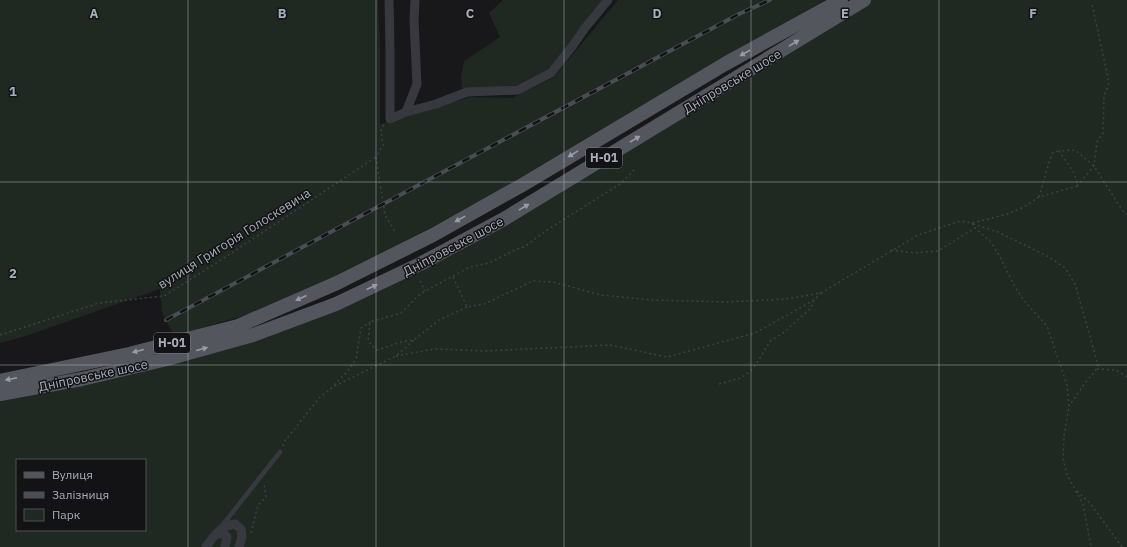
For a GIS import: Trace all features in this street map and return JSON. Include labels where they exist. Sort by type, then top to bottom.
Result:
[{"type":"main road","name":"Дніпровське шосе","points":[[0,381],[129,354],[238,326],[337,283],[433,234],[524,184],[725,64],[841,0]]},
{"type":"main road","name":"Дніпровське шосе","points":[[0,394],[82,379],[167,359],[253,335],[336,304],[420,264],[504,219],[864,0]]},
{"type":"street","points":[[389,0],[390,119],[406,112],[436,104],[467,92],[518,90],[551,73],[608,0]]},
{"type":"street","points":[[406,112],[417,84],[414,20],[415,0]]},
{"type":"street","points":[[206,547],[217,532],[228,525],[235,524],[241,529],[242,537],[239,547]]},
{"type":"street","points":[[217,532],[224,534],[227,537],[225,547]]},
{"type":"lane","points":[[217,532],[280,452]]},
{"type":"path","points":[[972,223],[1008,214],[1024,207],[1039,197],[1077,186],[1094,166],[1097,142],[1102,134],[1104,96],[1109,83],[1097,34],[1092,4]]},
{"type":"path","points":[[390,119],[381,128],[383,145],[376,157],[385,215],[395,232]]},
{"type":"path","points":[[1039,197],[1046,176],[1047,166],[1053,152],[1075,150],[1094,166],[1124,212],[1127,214]]},
{"type":"path","points":[[1059,152],[1074,173],[1077,180],[1077,186]]},
{"type":"path","name":"вулиця Григорія Голоскевича","points":[[0,335],[99,303],[164,296],[376,157]]},
{"type":"path","points":[[280,452],[284,442],[320,398],[347,372],[356,359],[361,328],[370,322],[401,313],[425,291],[470,267],[489,263],[524,247],[550,228],[620,184],[635,169]]},
{"type":"path","points":[[333,386],[396,356],[435,349],[485,351],[610,345],[666,357],[755,333],[814,300],[821,293],[918,235],[960,221],[972,223],[998,232],[1050,257],[1065,268],[1075,284],[1098,365],[1069,406]]},
{"type":"path","points":[[972,223],[975,228],[990,241],[999,255],[1014,287],[1047,326],[1066,385],[1069,406],[1062,458],[1067,475],[1083,504],[1091,547]]},
{"type":"path","points":[[892,250],[914,253],[938,251],[975,228]]},
{"type":"path","points":[[453,277],[467,307]]},
{"type":"path","points":[[420,281],[425,291]]},
{"type":"path","points":[[396,356],[439,320],[467,307],[484,304],[533,281],[553,282],[601,294],[652,300],[729,302],[786,298],[821,293]]},
{"type":"path","points":[[719,384],[741,378],[753,368],[771,340],[782,334],[811,308],[814,300]]},
{"type":"path","points":[[370,322],[368,341],[377,350],[405,341],[414,340]]},
{"type":"path","points":[[1096,369],[1116,370],[1127,377]]},
{"type":"path","points":[[242,537],[251,532],[258,504],[266,497],[262,474]]},
{"type":"path","points":[[1076,491],[1090,504],[1122,547]]},
{"type":"green space","points":[[0,0],[378,0],[380,48],[380,124],[470,97],[512,98],[553,78],[618,0],[825,0],[665,92],[504,189],[336,278],[246,315],[174,336],[162,312],[160,289],[26,336],[0,343]]},
{"type":"green space","points":[[503,0],[608,0],[550,69],[518,85],[462,89],[461,77],[464,61],[500,37],[489,13]]},
{"type":"green space","points":[[865,0],[1127,0],[1127,547],[0,547],[0,394],[253,335],[420,264]]},
{"type":"railway","points":[[166,320],[739,14],[770,0]]}]
